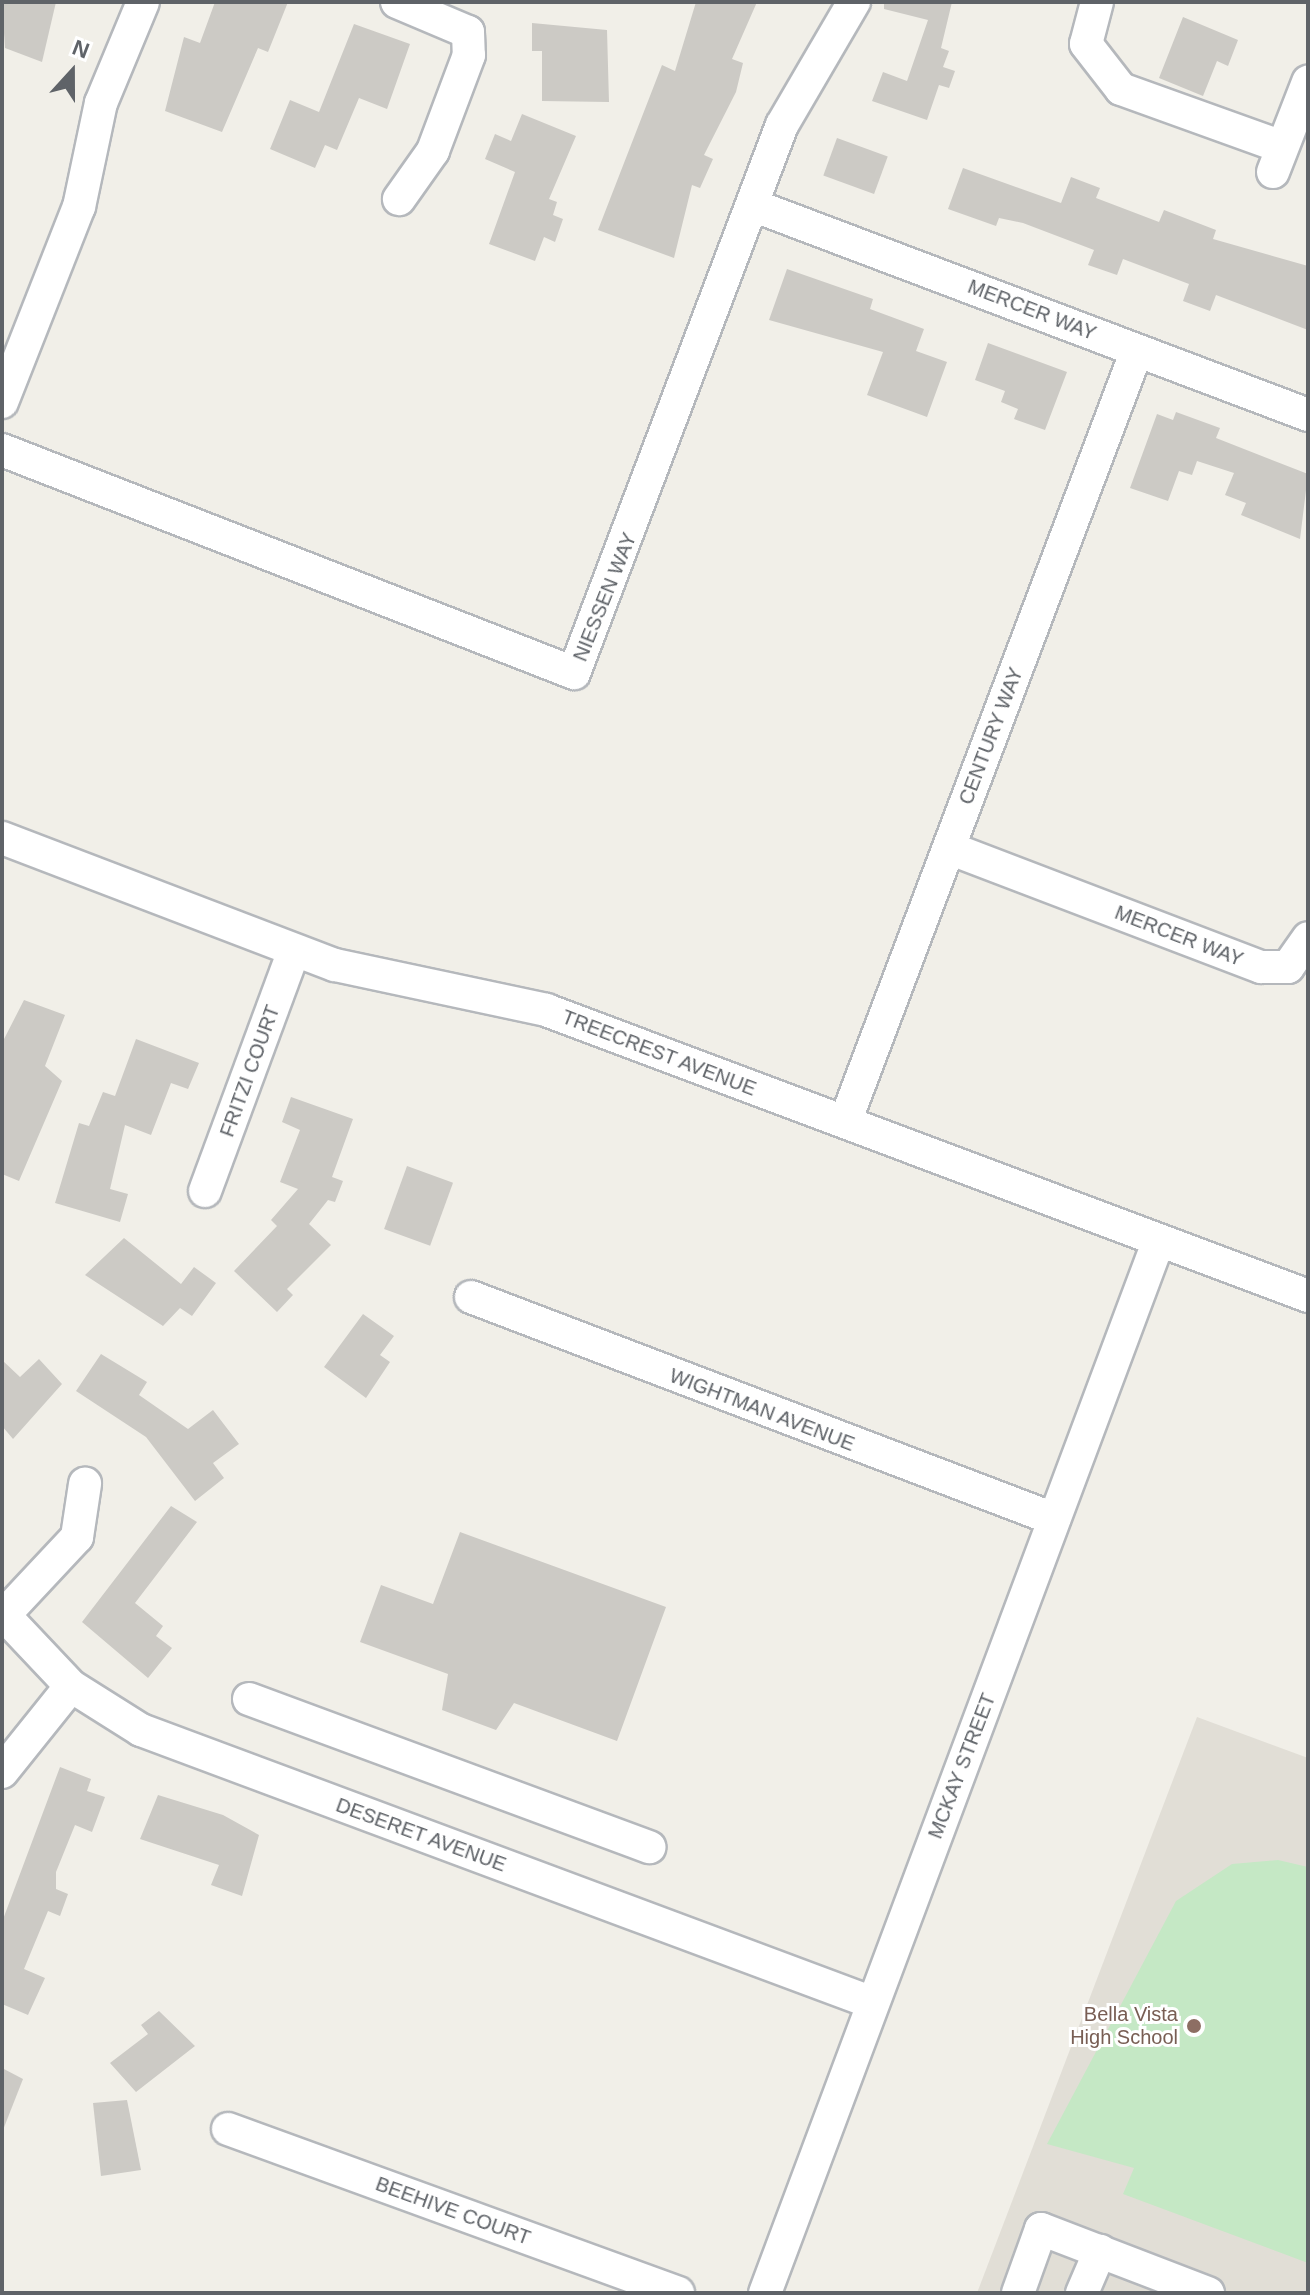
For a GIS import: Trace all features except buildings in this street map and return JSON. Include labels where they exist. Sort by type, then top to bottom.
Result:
[{"type":"street","points":[[2,402],[79,207],[101,103],[143,2]]},
{"type":"street","points":[[397,2],[468,32],[469,55],[433,151],[399,199]]},
{"type":"street","name":"NIESSEN WAY","points":[[2,450],[574,673],[755,206],[782,125],[854,2]]},
{"type":"street","points":[[1097,2],[1086,44],[1121,89],[1278,160],[1308,82]]},
{"type":"street","name":"MERCER WAY","points":[[755,206],[1308,415]]},
{"type":"street","name":"CENTURY WAY","points":[[845,1122],[1137,350]]},
{"type":"street","name":"TREECREST AVENUE","points":[[2,838],[294,951],[396,981],[526,1004],[1308,1296]]},
{"type":"street","name":"MERCER WAY","points":[[949,848],[1261,967],[1288,967],[1308,938]]},
{"type":"street","name":"FRITZI COURT","points":[[205,1191],[294,951]]},
{"type":"street","name":"MCKAY STREET","points":[[765,2293],[1159,1240]]},
{"type":"street","name":"WIGHTMAN AVENUE","points":[[471,1297],[1054,1519]]},
{"type":"street","points":[[3,1614],[77,1537],[85,1484]]},
{"type":"street","name":"DESERET AVENUE","points":[[3,1614],[71,1686],[141,1730],[873,2003]]},
{"type":"street","points":[[2,1772],[71,1686]]},
{"type":"street","points":[[249,1699],[650,1847]]},
{"type":"street","name":"BEEHIVE COURT","points":[[228,2129],[678,2293]]},
{"type":"street","points":[[1018,2293],[1041,2229],[1208,2293]]},
{"type":"street","points":[[1082,2293],[1100,2251]]},
{"type":"shaded area","name":"Bella Vista High School","points":[[1197,1717],[1308,1758],[1308,2293],[977,2293]]},
{"type":"green space","points":[[1278,1860],[1308,1867],[1308,2263],[1123,2194],[1134,2168],[1047,2144],[1176,1901],[1232,1864]]},
{"type":"place","name":"Bella Vista High School","points":[[1194,2026]]}]
